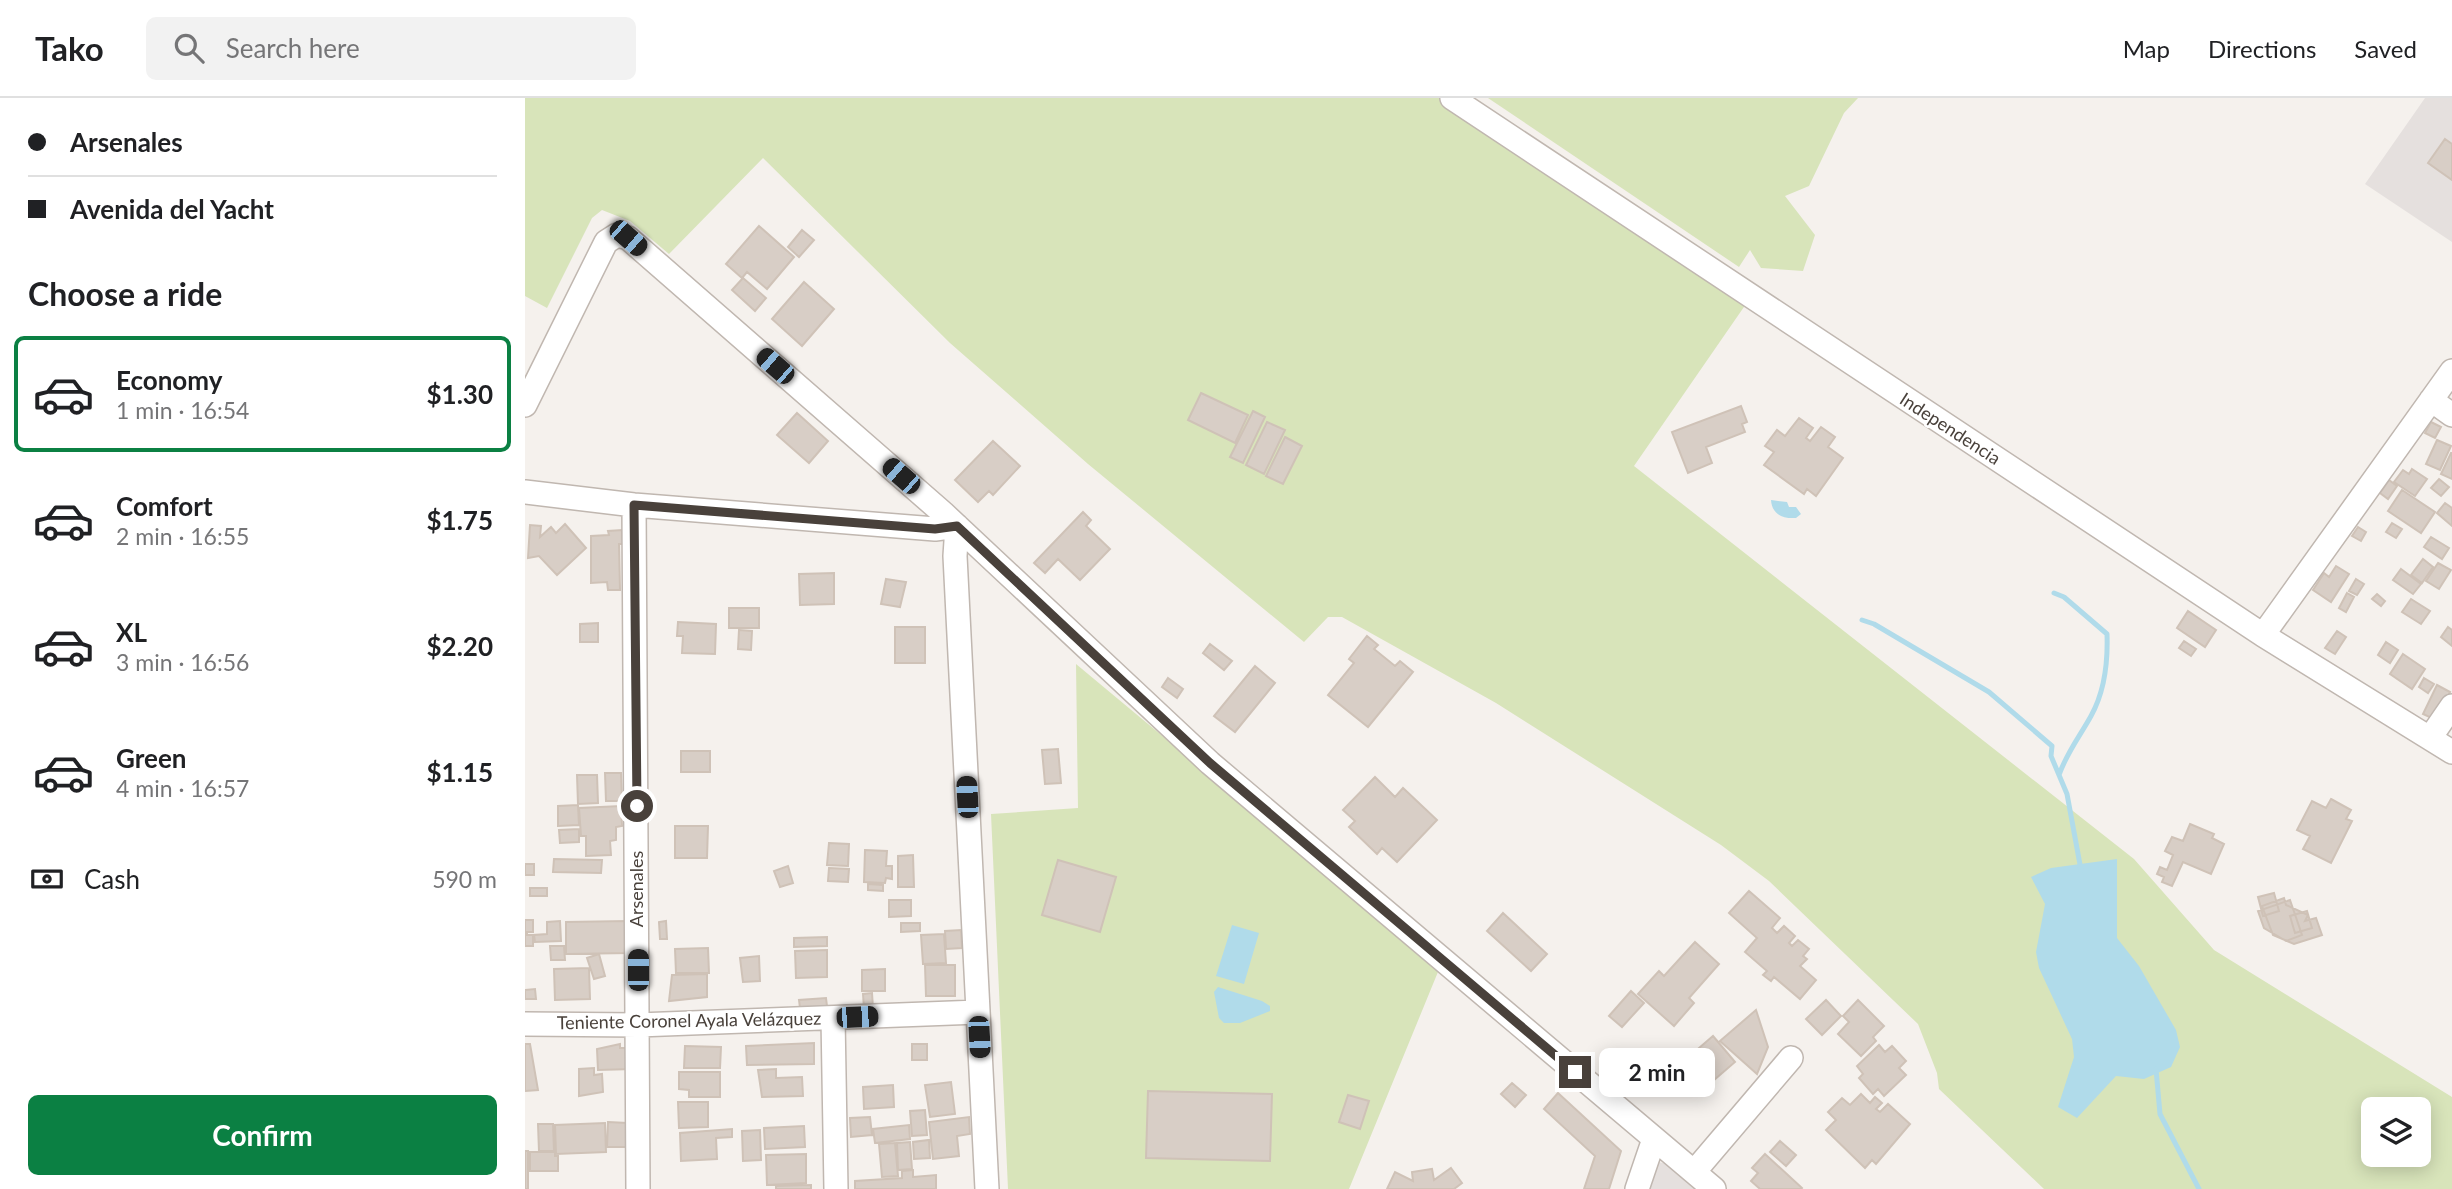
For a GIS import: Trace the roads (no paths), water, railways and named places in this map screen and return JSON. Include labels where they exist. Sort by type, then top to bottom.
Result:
[{"type":"street","name":"Independencia","points":[[1452,98],[2263,635],[2452,752]]},
{"type":"street","points":[[525,405],[606,242],[617,235],[628,238],[957,526],[1210,763],[1714,1189]]},
{"type":"street","points":[[2263,635],[2452,371]]},
{"type":"street","points":[[2431,400],[2452,415]]},
{"type":"street","points":[[525,492],[634,505],[935,529],[957,526]]},
{"type":"street","name":"Arsenales","points":[[634,505],[638,1189]]},
{"type":"street","points":[[957,526],[955,556],[988,1189]]},
{"type":"street","points":[[2430,738],[2452,706]]},
{"type":"street","name":"Teniente Coronel Ayala Velázquez","points":[[525,1024],[638,1025],[978,1012]]},
{"type":"street","points":[[833,1018],[836,1189]]},
{"type":"street","points":[[1694,1172],[1791,1058]]},
{"type":"street","points":[[1637,1189],[1654,1139]]},
{"type":"water","points":[[1771,500],[1787,502],[1789,507],[1796,507],[1801,514],[1796,518],[1786,518],[1773,509]]},
{"type":"water","points":[[2117,859],[2117,938],[2139,966],[2176,1030],[2180,1047],[2171,1067],[2144,1079],[2116,1076],[2077,1118],[2058,1107],[2074,1057],[2072,1039],[2039,968],[2036,952],[2045,904],[2031,877],[2051,868]]},
{"type":"water","points":[[1232,925],[1259,933],[1244,984],[1216,976]]},
{"type":"water","points":[[1218,987],[1262,1001],[1270,1006],[1270,1011],[1240,1023],[1224,1023],[1219,1018],[1214,992]]},
{"type":"waterway","points":[[2054,593],[2064,597],[2107,634],[2106,666],[2100,697],[2059,775]]},
{"type":"waterway","points":[[1862,620],[1874,624],[1989,692],[2052,746],[2051,756],[2067,794],[2081,870]]},
{"type":"waterway","points":[[2156,1069],[2160,1114],[2199,1189]]}]
